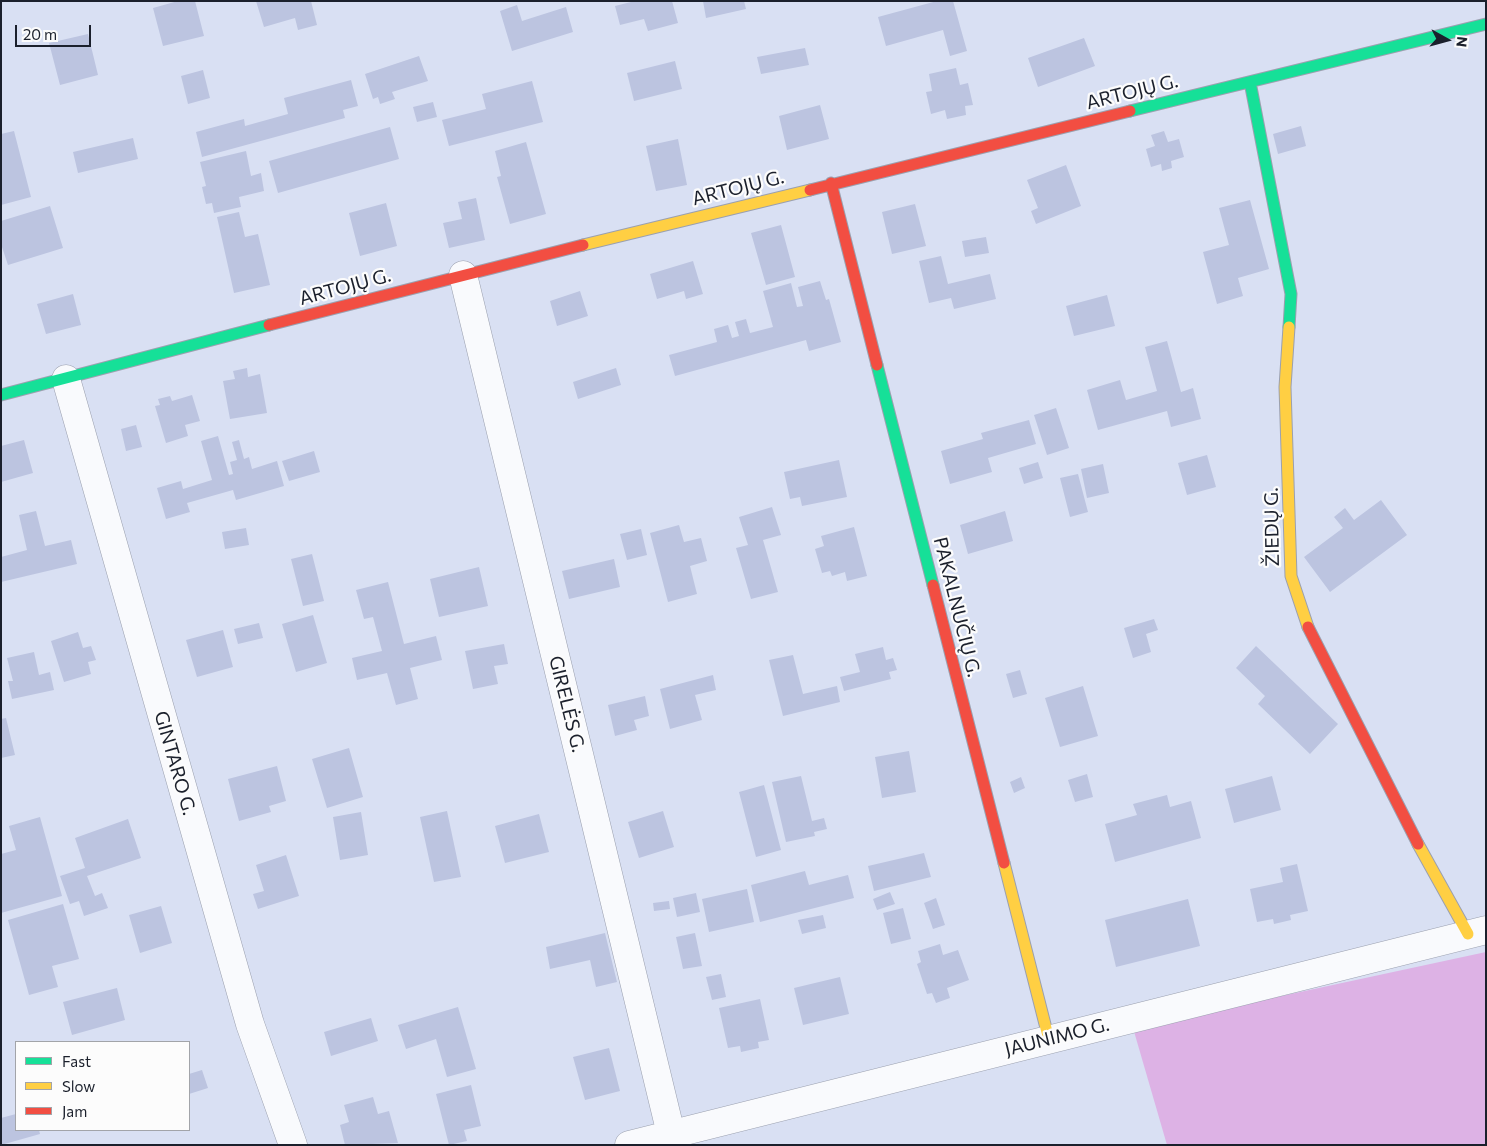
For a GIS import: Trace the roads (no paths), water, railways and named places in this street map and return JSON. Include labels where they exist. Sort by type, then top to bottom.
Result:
[{"type":"street","name":"ARTOJŲ G.","points":[[1,395],[463,274],[1486,24]]},
{"type":"street","name":"ŽIEDŲ G.","points":[[1250,82],[1291,294],[1285,387],[1291,576],[1311,637],[1376,758],[1405,821],[1477,932]]},
{"type":"street","name":"PAKALNUČIŲ G.","points":[[831,183],[1048,1040]]},
{"type":"street","name":"GIRELĖS G.","points":[[463,274],[671,1134]]},
{"type":"street","name":"GINTARO G.","points":[[66,379],[250,1024],[293,1145]]},
{"type":"street","name":"JAUNIMO G.","points":[[629,1145],[1477,932]]}]
